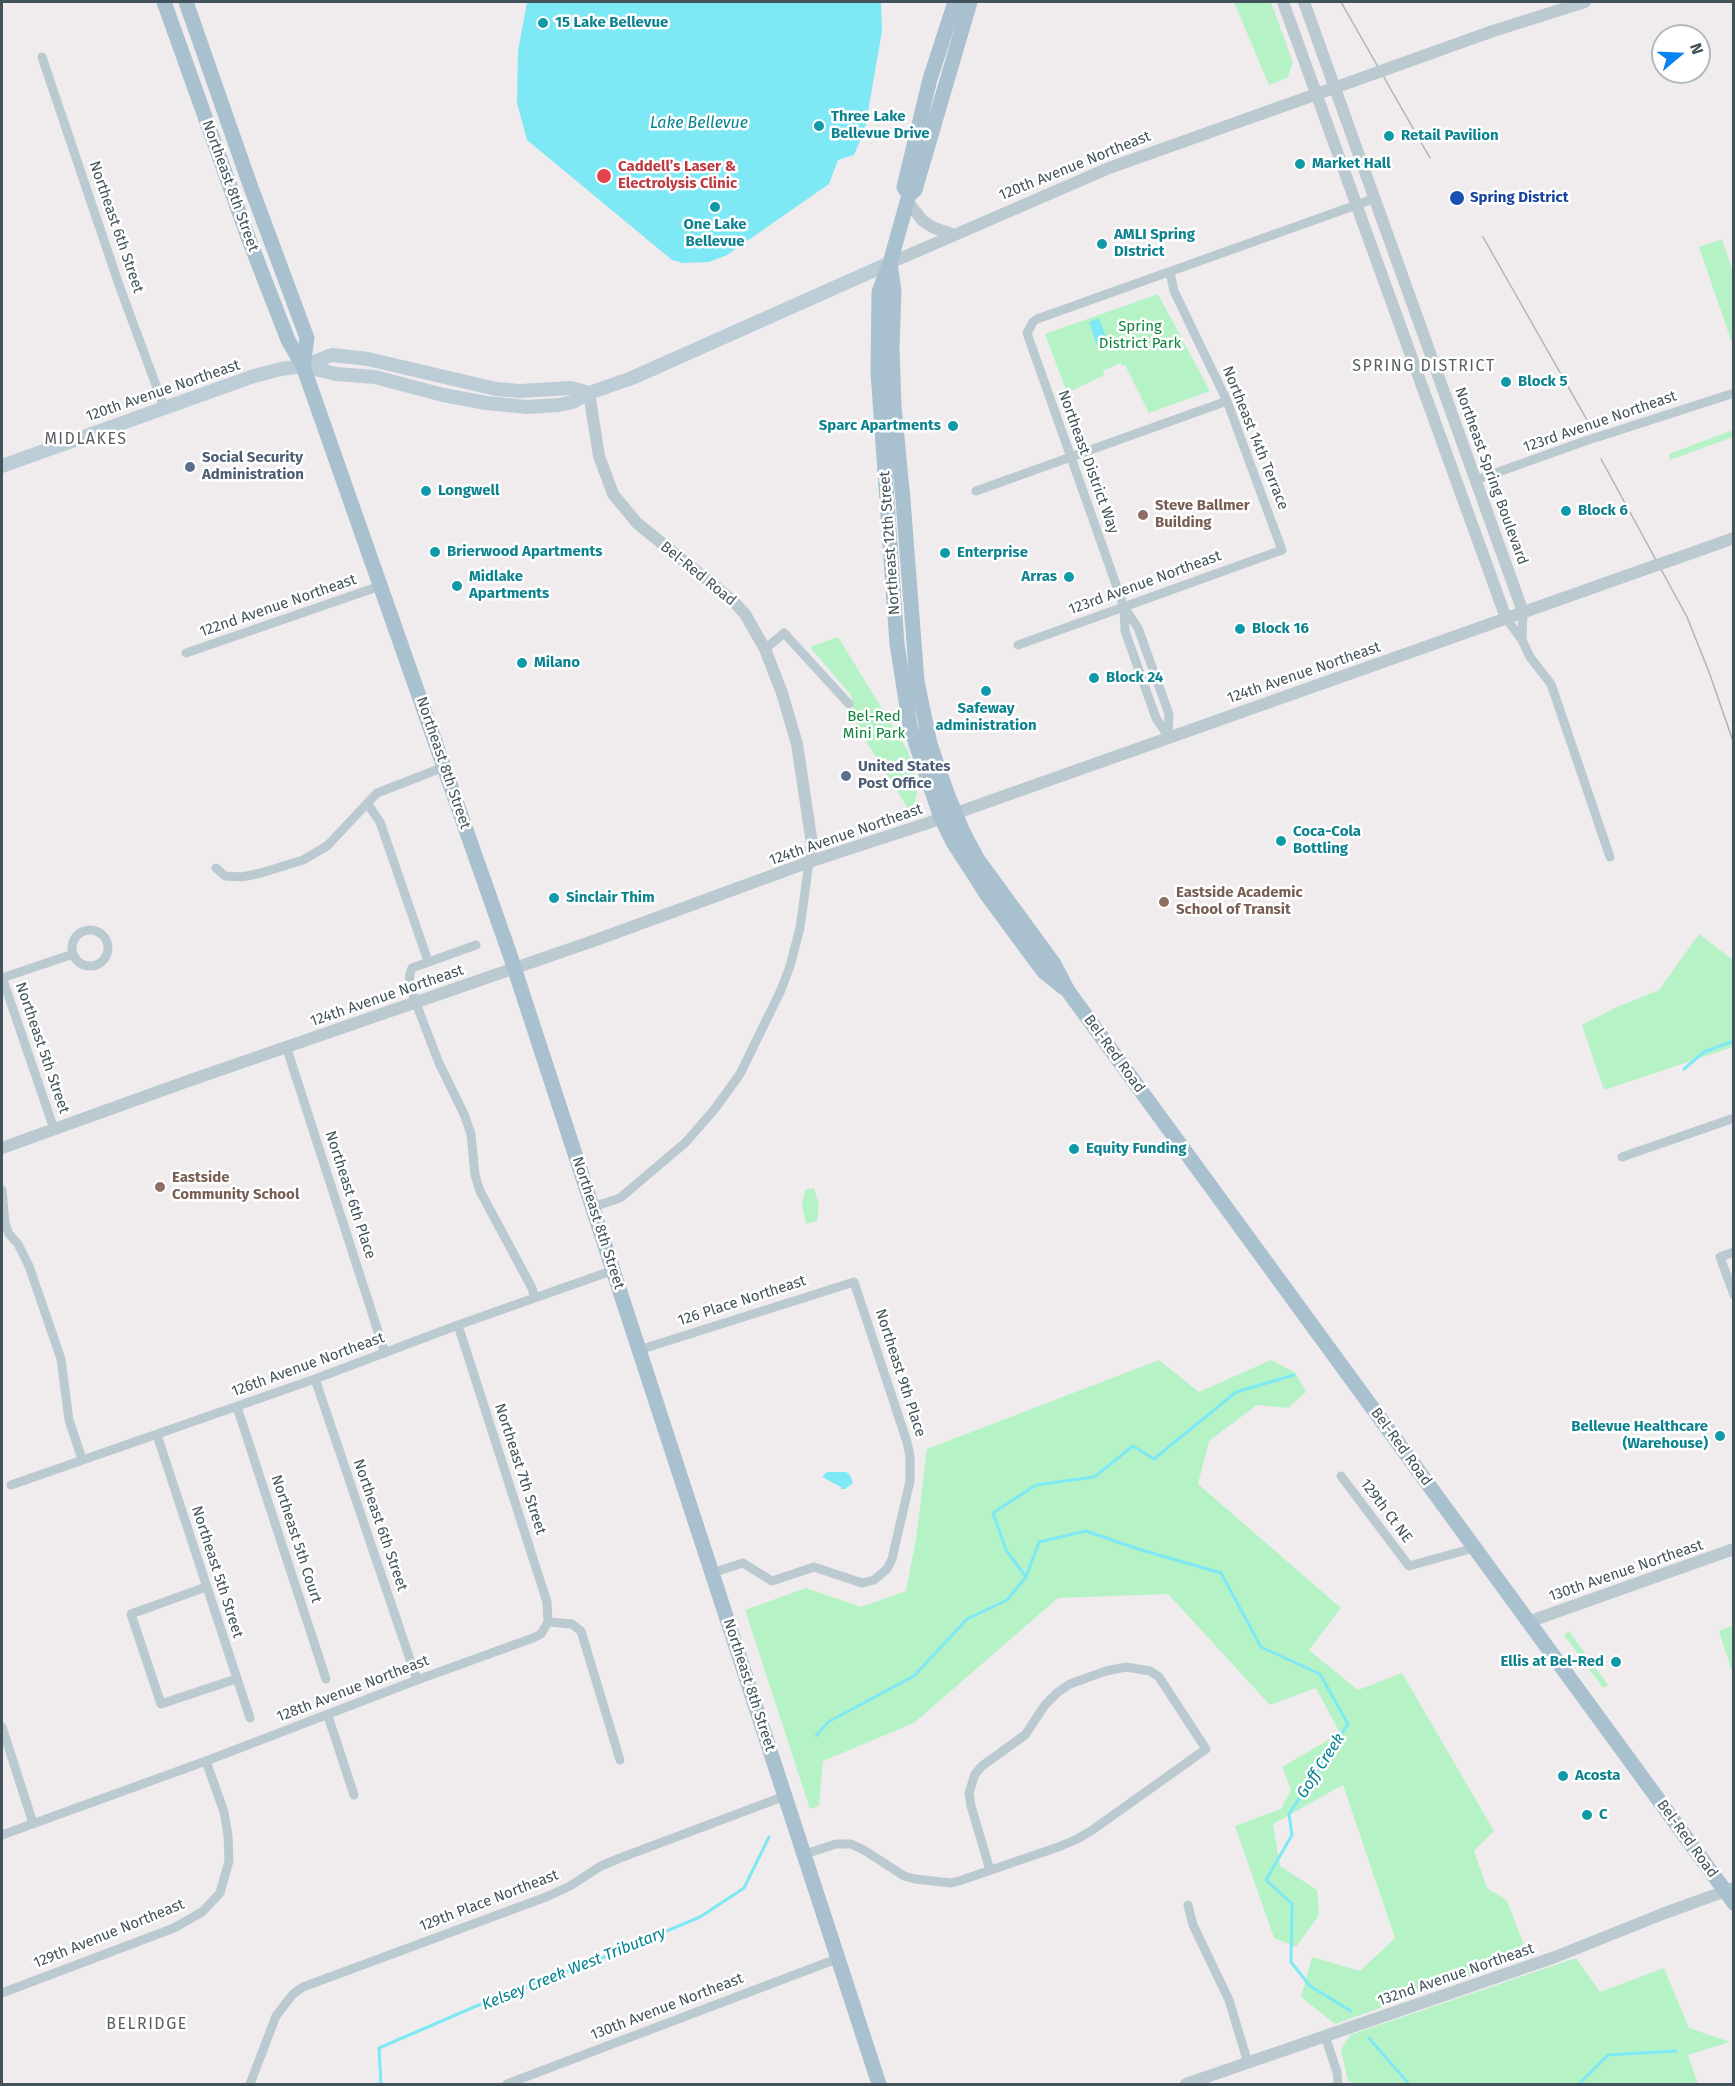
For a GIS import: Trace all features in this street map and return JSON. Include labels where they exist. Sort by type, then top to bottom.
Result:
[{"type":"main road","name":"Northeast 8th Street","points":[[164,2],[248,237],[288,340],[303,366],[515,969],[879,2085]]},
{"type":"main road","name":"Northeast 8th Street","points":[[186,2],[307,338],[303,366]]},
{"type":"main road","name":"Northeast 12th Street","points":[[908,198],[904,189],[930,79],[956,2]]},
{"type":"main road","name":"Northeast 12th Street","points":[[948,816],[924,747],[904,699],[894,613],[877,333],[879,292],[890,263],[908,198],[915,190],[969,2]]},
{"type":"main road","name":"120th Avenue Northeast","points":[[2,465],[254,376],[303,366],[336,374],[375,377],[443,395],[506,406],[527,407],[573,402],[589,393],[672,360],[890,263]]},
{"type":"main road","name":"Northeast 12th Street","points":[[890,263],[894,291],[892,348],[894,406],[924,747]]},
{"type":"main road","name":"Bel-Red Road","points":[[948,816],[1054,964],[1068,991],[1528,1622],[1731,1894]]},
{"type":"street","points":[[1283,2],[1506,618],[1522,640],[1530,657],[1551,684],[1610,857]]},
{"type":"street","name":"Northeast Spring Boulevard","points":[[1304,2],[1523,612],[1522,640]]},
{"type":"street","name":"120th Avenue Northeast","points":[[890,263],[1109,168],[1493,31],[1585,2]]},
{"type":"street","name":"Northeast 6th Street","points":[[42,57],[118,282],[164,407]]},
{"type":"street","points":[[908,198],[923,221],[934,228],[955,235]]},
{"type":"street","points":[[1170,272],[1376,198]]},
{"type":"street","name":"Northeast District Way","points":[[1168,737],[1169,714],[1138,628],[1124,607],[1027,333],[1037,320],[1170,272]]},
{"type":"street","name":"Northeast 14th Terrace","points":[[1170,272],[1174,291],[1227,401],[1282,550]]},
{"type":"street","name":"Bel-Red Road","points":[[589,393],[599,456],[613,494],[645,529],[733,601],[745,614],[765,649],[782,693],[797,744],[812,844],[809,862]]},
{"type":"street","name":"123rd Avenue Northeast","points":[[1476,480],[1585,441],[1734,393]]},
{"type":"street","points":[[976,491],[1227,401]]},
{"type":"street","name":"124th Avenue Northeast","points":[[2,1148],[286,1046],[515,969],[809,862],[948,816],[1734,538]]},
{"type":"street","name":"123rd Avenue Northeast","points":[[1018,645],[1282,550]]},
{"type":"street","name":"122nd Avenue Northeast","points":[[186,653],[380,586]]},
{"type":"street","name":"Northeast District Way","points":[[1124,607],[1125,631],[1156,718],[1168,737]]},
{"type":"street","points":[[765,649],[784,633],[849,704]]},
{"type":"street","points":[[216,868],[225,876],[242,876],[261,873],[303,860],[327,846],[377,794],[444,767]]},
{"type":"street","points":[[367,803],[380,822],[429,961]]},
{"type":"street","points":[[593,1207],[620,1198],[685,1143],[714,1110],[740,1074],[769,1018],[790,966],[800,928],[809,862]]},
{"type":"street","points":[[87,930],[99,932],[107,941],[108,953],[102,963],[97,966],[91,967],[80,963],[73,954],[73,942],[87,930]]},
{"type":"street","points":[[476,945],[412,968],[409,985],[439,1063],[464,1114],[471,1134],[475,1174],[480,1191],[532,1288],[535,1298]]},
{"type":"street","points":[[2,978],[73,954]]},
{"type":"street","name":"Northeast 5th Street","points":[[2,978],[54,1129]]},
{"type":"street","name":"Northeast 6th Place","points":[[286,1046],[385,1353]]},
{"type":"street","points":[[1622,1157],[1734,1118]]},
{"type":"street","points":[[2,1190],[5,1235],[18,1244],[30,1266],[61,1359],[69,1420],[82,1460]]},
{"type":"street","points":[[1734,1252],[1720,1257],[1734,1295]]},
{"type":"street","name":"126th Avenue Northeast","points":[[11,1485],[237,1407],[614,1270]]},
{"type":"street","name":"126 Place Northeast","points":[[639,1350],[854,1282]]},
{"type":"street","name":"Northeast 9th Place","points":[[712,1573],[742,1563],[772,1581],[814,1567],[861,1583],[868,1583],[881,1576],[891,1559],[910,1481],[910,1456],[904,1431],[854,1282]]},
{"type":"street","name":"Northeast 7th Street","points":[[458,1325],[547,1602],[548,1622]]},
{"type":"street","name":"Northeast 6th Street","points":[[315,1379],[417,1680]]},
{"type":"street","name":"Northeast 5th Court","points":[[237,1407],[326,1679]]},
{"type":"street","name":"Northeast 5th Street","points":[[156,1435],[250,1718]]},
{"type":"street","name":"129th Ct NE","points":[[1341,1476],[1409,1566],[1474,1548]]},
{"type":"street","name":"130th Avenue Northeast","points":[[1528,1622],[1734,1549]]},
{"type":"street","points":[[206,1587],[131,1614],[161,1704],[236,1679]]},
{"type":"street","points":[[548,1622],[572,1624],[581,1631],[620,1760]]},
{"type":"street","name":"128th Avenue Northeast","points":[[2,1835],[328,1716],[417,1680],[533,1638],[541,1634],[548,1622]]},
{"type":"street","points":[[805,1854],[836,1844],[851,1844],[904,1876],[939,1883],[959,1881],[1060,1846],[1084,1835],[1206,1749],[1159,1677],[1150,1671],[1126,1668],[1106,1671],[1070,1684],[1045,1705],[1025,1735],[982,1766],[975,1774],[969,1793],[990,1870]]},
{"type":"street","points":[[328,1716],[354,1795]]},
{"type":"street","points":[[2,1727],[33,1823]]},
{"type":"street","name":"129th Avenue Northeast","points":[[2,1993],[174,1928],[202,1912],[220,1893],[229,1862],[228,1835],[224,1812],[206,1761]]},
{"type":"street","name":"129th Place Northeast","points":[[253,2084],[276,2016],[293,1994],[303,1987],[546,1898],[601,1866],[785,1796]]},
{"type":"street","name":"132nd Avenue Northeast","points":[[1186,2085],[1555,1957],[1665,1913],[1731,1894]]},
{"type":"street","points":[[1188,1905],[1193,1925],[1229,2000],[1248,2063]]},
{"type":"street","name":"130th Avenue Northeast","points":[[507,2085],[839,1958]]},
{"type":"street","points":[[1325,2036],[1337,2072],[1338,2085]]},
{"type":"street","points":[[533,2074],[537,2085]]},
{"type":"green space","points":[[1234,2],[1271,2],[1293,63],[1287,78],[1269,85]]},
{"type":"green space","points":[[1722,239],[1733,272],[1733,346],[1699,247]]},
{"type":"green space","name":"Spring District Park","points":[[1158,294],[1210,391],[1149,413],[1125,365],[1122,366],[1120,363],[1103,371],[1104,375],[1067,393],[1045,334]]},
{"type":"green space","points":[[1733,430],[1733,437],[1670,460],[1669,454]]},
{"type":"green space","name":"Bel-Red Mini Park","points":[[838,637],[908,751],[918,786],[915,803],[909,810],[856,725],[851,695],[810,647]]},
{"type":"green space","points":[[1699,934],[1733,960],[1733,1047],[1604,1090],[1582,1025],[1617,1007],[1659,990]]},
{"type":"green space","points":[[814,1188],[819,1205],[817,1221],[806,1224],[802,1205],[805,1190]]},
{"type":"green space","points":[[1159,1360],[1199,1392],[1271,1360],[1295,1372],[1306,1392],[1288,1408],[1257,1405],[1209,1441],[1198,1484],[1341,1608],[1309,1650],[1358,1690],[1402,1673],[1494,1831],[1474,1851],[1487,1888],[1507,1901],[1528,1955],[1335,2024],[1301,1997],[1312,1957],[1360,1971],[1395,1938],[1343,1785],[1273,1824],[1280,1866],[1317,1890],[1319,1915],[1296,1947],[1274,1938],[1235,1826],[1281,1809],[1291,1789],[1282,1767],[1340,1733],[1316,1688],[1270,1705],[1168,1594],[1058,1598],[914,1723],[823,1761],[819,1806],[810,1809],[745,1610],[806,1588],[861,1607],[906,1591],[916,1539],[927,1449]]},
{"type":"green space","points":[[1734,1625],[1733,1675],[1719,1631]]},
{"type":"green space","points":[[1569,1631],[1608,1685],[1603,1688],[1564,1635]]},
{"type":"green space","points":[[1576,1958],[1600,1992],[1664,1968],[1689,2028],[1730,2042],[1688,2055],[1698,2084],[1355,2084],[1348,2081],[1341,2050],[1350,2035]]},
{"type":"water","name":"Lake Bellevue","points":[[527,2],[881,2],[882,31],[865,129],[854,155],[838,160],[829,184],[727,255],[709,262],[683,263],[672,260],[527,140],[517,103],[518,51]]},
{"type":"water","points":[[1099,318],[1108,342],[1097,346],[1089,322]]},
{"type":"water","points":[[827,1472],[846,1472],[853,1483],[841,1489],[822,1477]]},
{"type":"waterway","name":"Kelsey Creek West Tributary","points":[[1684,1069],[1704,1052],[1734,1041]]},
{"type":"waterway","name":"Kelsey Creek West Tributary","points":[[816,1736],[828,1722],[914,1676],[967,1619],[1007,1600],[1026,1577],[1006,1550],[993,1513],[1036,1485],[1094,1477],[1133,1446],[1154,1459],[1236,1392],[1294,1375]]},
{"type":"waterway","name":"Goff Creek","points":[[1026,1577],[1039,1542],[1086,1531],[1221,1573],[1261,1647],[1320,1674],[1348,1724],[1289,1814],[1292,1835],[1266,1880],[1292,1904],[1291,1962],[1310,1986],[1351,2011]]},
{"type":"waterway","name":"Kelsey Creek West Tributary","points":[[381,2084],[379,2048],[488,2001],[610,1955],[700,1917],[744,1888],[769,1837]]},
{"type":"waterway","name":"Goff Creek","points":[[1369,2038],[1409,2084]]},
{"type":"waterway","name":"Goff Creek","points":[[1579,2084],[1608,2055],[1676,2051]]},
{"type":"tram line","points":[[1341,2],[1430,158]]},
{"type":"tram line","points":[[1483,237],[1587,420]]},
{"type":"tram line","points":[[1601,459],[1687,617],[1734,744]]},
{"type":"place","name":"15 Lake Bellevue","points":[[543,23]]},
{"type":"place","name":"Three Lake Bellevue Drive","points":[[819,126]]},
{"type":"place","name":"Retail Pavilion","points":[[1389,136]]},
{"type":"place","name":"Market Hall","points":[[1300,164]]},
{"type":"place","name":"Caddell’s Laser & Electrolysis Clinic","points":[[604,176]]},
{"type":"place","name":"Spring District","points":[[1457,198]]},
{"type":"place","name":"One Lake Bellevue","points":[[715,207]]},
{"type":"place","name":"AMLI Spring DIstrict","points":[[1102,244]]},
{"type":"place","name":"Block 5","points":[[1506,382]]},
{"type":"place","name":"Sparc Apartments","points":[[953,426]]},
{"type":"place","name":"Social Security Administration","points":[[190,467]]},
{"type":"place","name":"Longwell","points":[[426,491]]},
{"type":"place","name":"Block 6","points":[[1566,511]]},
{"type":"place","name":"Steve Ballmer Building","points":[[1143,515]]},
{"type":"place","name":"Brierwood Apartments","points":[[435,552]]},
{"type":"place","name":"Enterprise","points":[[945,553]]},
{"type":"place","name":"Arras","points":[[1069,577]]},
{"type":"place","name":"Midlake Apartments","points":[[457,586]]},
{"type":"place","name":"Block 16","points":[[1240,629]]},
{"type":"place","name":"Milano","points":[[522,663]]},
{"type":"place","name":"Block 24","points":[[1094,678]]},
{"type":"place","name":"Safeway administration","points":[[986,691]]},
{"type":"place","name":"United States Post Office","points":[[846,776]]},
{"type":"place","name":"Coca-Cola Bottling","points":[[1281,841]]},
{"type":"place","name":"Sinclair Thim","points":[[554,898]]},
{"type":"place","name":"Eastside Academic School of Transit","points":[[1164,902]]},
{"type":"place","name":"Equity Funding","points":[[1074,1149]]},
{"type":"place","name":"Eastside Community School","points":[[160,1187]]},
{"type":"place","name":"Bellevue Healthcare (Warehouse)","points":[[1720,1436]]},
{"type":"place","name":"Ellis at Bel-Red","points":[[1616,1662]]},
{"type":"place","name":"Acosta","points":[[1563,1776]]},
{"type":"place","name":"C","points":[[1587,1815]]},
{"type":"district","name":"SPRING DISTRICT","points":[[1424,367]]},
{"type":"district","name":"MIDLAKES","points":[[86,440]]},
{"type":"district","name":"BELRIDGE","points":[[147,2025]]}]
